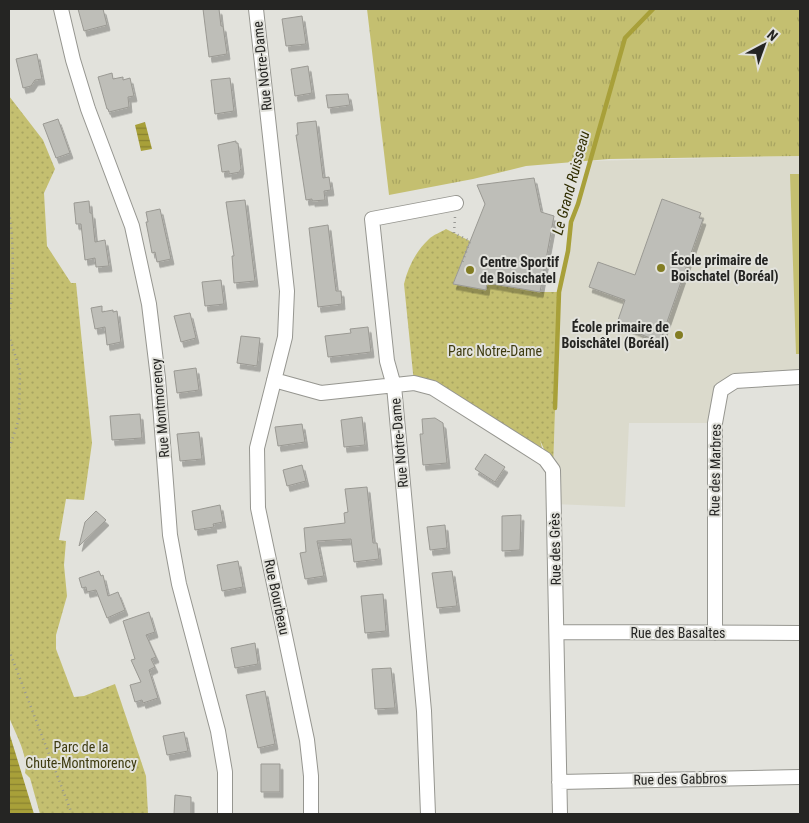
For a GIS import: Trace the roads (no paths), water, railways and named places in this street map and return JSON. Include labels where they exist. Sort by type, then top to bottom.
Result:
[{"type":"street","name":"Rue Montmorency","points":[[61,9],[73,60],[88,109],[132,226],[149,304],[158,378],[170,535],[179,584],[218,730],[226,772],[225,814]]},
{"type":"street","name":"Rue Notre-Dame","points":[[256,9],[287,291],[285,337],[274,380],[321,393],[394,386],[424,711],[428,814]]},
{"type":"street","points":[[394,386],[387,361],[372,219],[456,202]]},
{"type":"street","name":"Rue des Marbres","points":[[715,633],[715,423],[721,390],[735,381],[800,377]]},
{"type":"street","name":"Rue Bourbeau","points":[[274,380],[257,448],[258,508],[307,740],[311,776],[311,814]]},
{"type":"street","name":"Rue des Grès","points":[[394,386],[414,383],[433,388],[524,444],[545,459],[553,470],[560,814]]},
{"type":"street","name":"Rue des Basaltes","points":[[557,632],[800,633]]},
{"type":"street","name":"Rue des Gabbros","points":[[559,782],[800,777]]},
{"type":"waterway","name":"Le Grand Ruisseau","points":[[555,408],[559,292],[568,251],[571,222],[578,204],[625,38],[653,9]]},
{"type":"place","name":"École primaire de Boischatel (Boréal)","points":[[661,268]]},
{"type":"place","name":"Centre Sportif de Boischatel","points":[[470,270]]},
{"type":"place","name":"École primaire de Boischâtel (Boréal)","points":[[679,335]]},
{"type":"park label","name":"Parc Notre-Dame","points":[[495,351]]},
{"type":"park label","name":"Parc de la Chute-Montmorency","points":[[81,756]]}]
